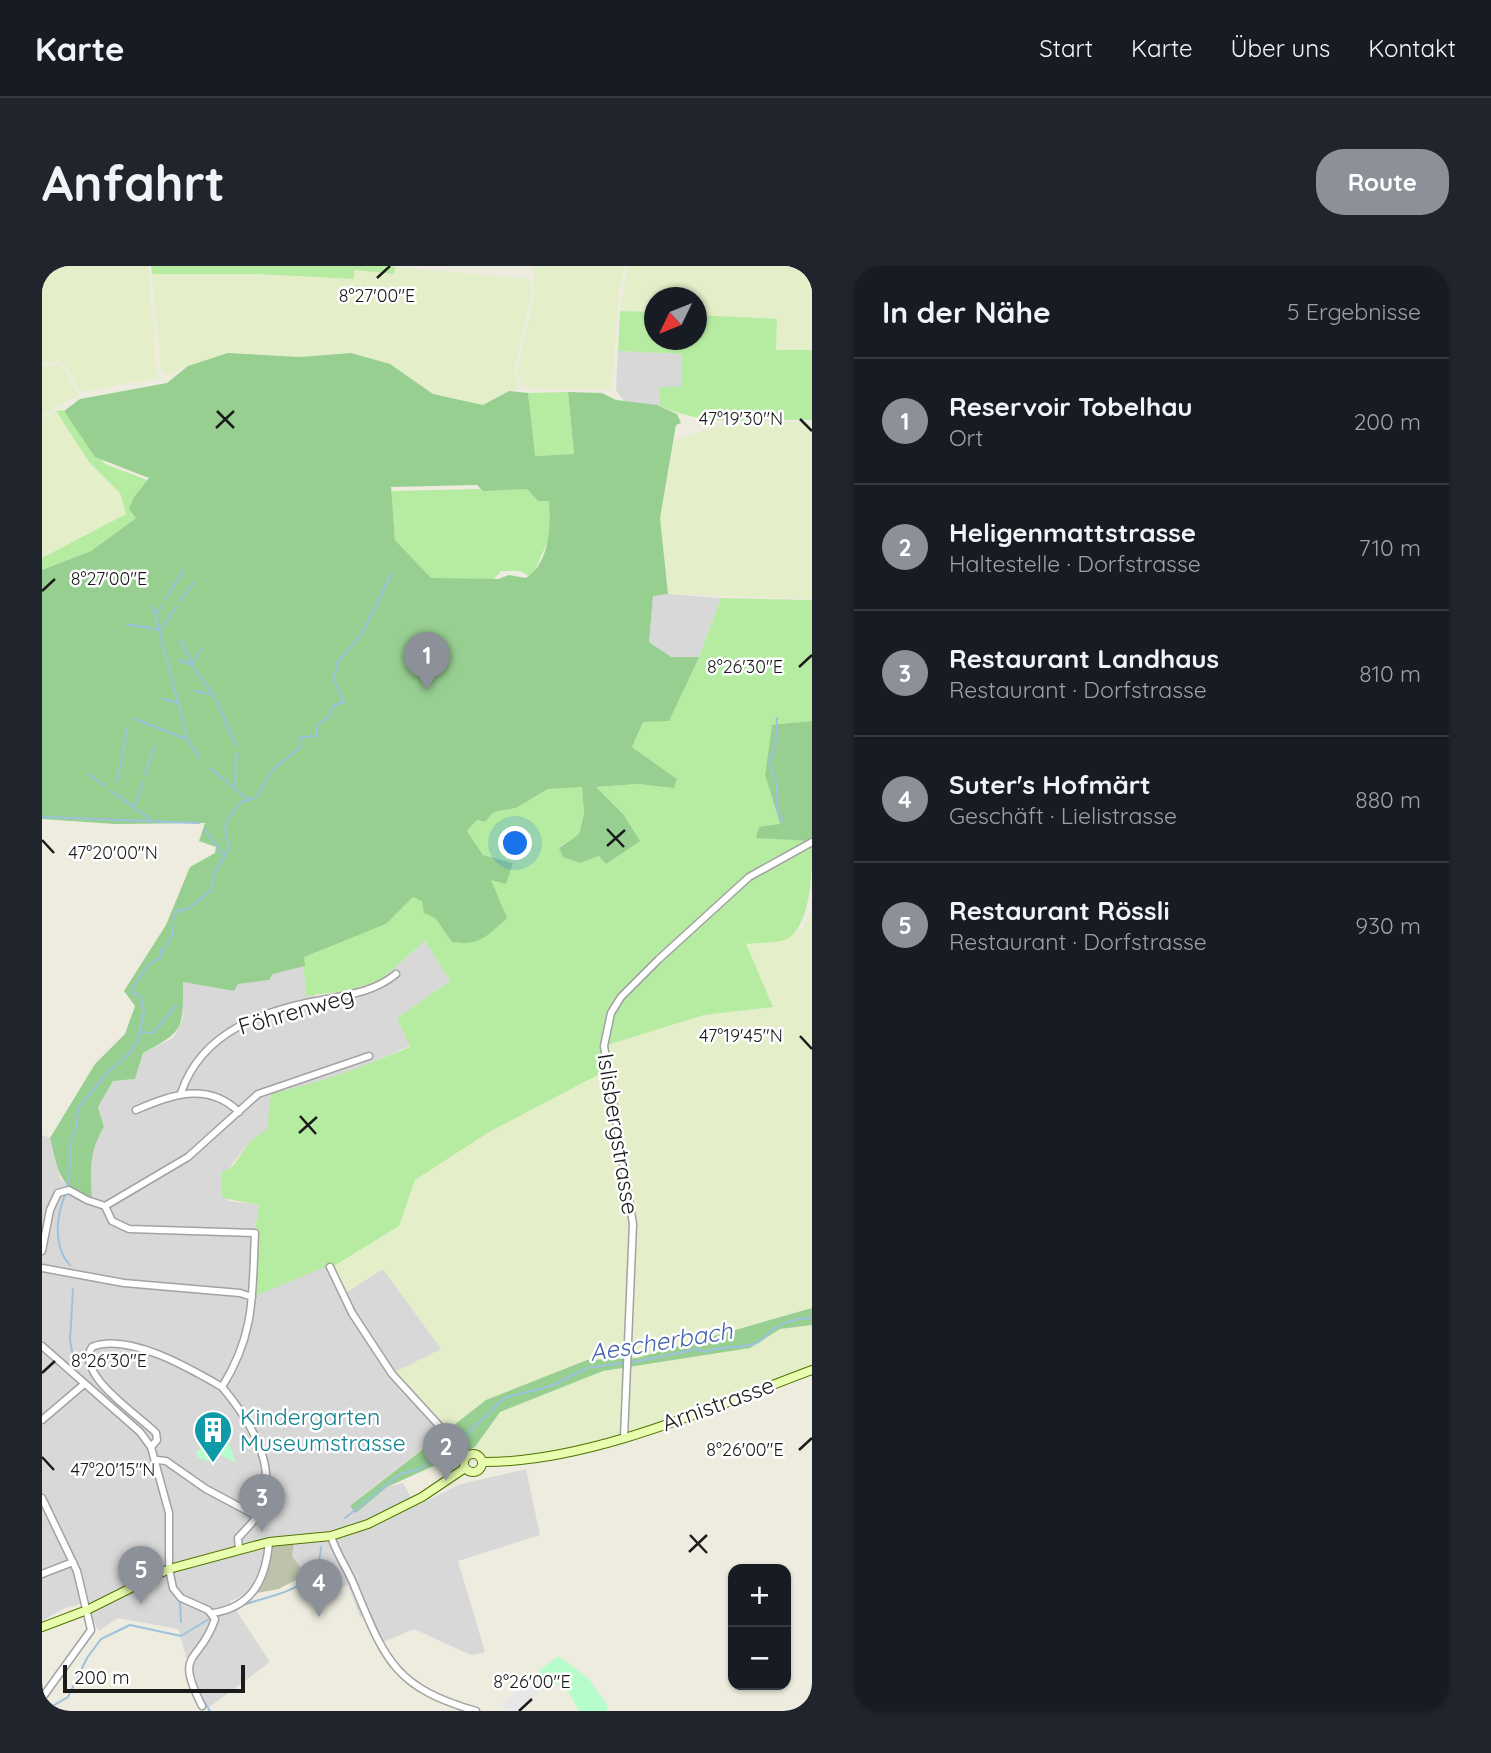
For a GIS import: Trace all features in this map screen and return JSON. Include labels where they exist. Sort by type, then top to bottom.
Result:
[{"type":"street","name":"Islisbergstrasse","points":[[624,1437],[633,1224],[604,1046],[611,1013],[621,997],[659,959],[749,877],[812,842]]},
{"type":"street","name":"Föhrenweg","points":[[181,1093],[193,1066],[204,1051],[233,1028],[306,1004],[369,990],[397,974]]},
{"type":"street","points":[[105,1206],[188,1157],[258,1094],[369,1056]]},
{"type":"street","points":[[136,1110],[181,1093],[217,1098],[239,1112]]},
{"type":"street","points":[[42,1251],[50,1210],[58,1193],[67,1189],[86,1200],[105,1206],[112,1221],[129,1229],[255,1233],[250,1326],[242,1350],[222,1387]]},
{"type":"street","points":[[42,1268],[124,1283],[240,1293],[252,1297]]},
{"type":"street","points":[[42,1627],[87,1610],[169,1570],[269,1542],[331,1536],[391,1513],[465,1468],[467,1456],[392,1374],[352,1313],[330,1268]]},
{"type":"street","points":[[151,1447],[157,1440],[156,1433],[112,1394],[92,1369],[88,1355],[92,1347],[108,1344],[138,1348],[177,1362],[222,1387],[239,1406],[258,1440],[264,1478],[262,1503],[257,1516],[238,1538],[239,1549]]},
{"type":"street","points":[[42,1346],[74,1371],[83,1385],[140,1432],[151,1447],[157,1460],[169,1513],[169,1570],[177,1594],[214,1616]]},
{"type":"street","name":"Arnistrasse","points":[[482,1462],[527,1460],[624,1437],[812,1370]]},
{"type":"street","points":[[42,1420],[83,1385]]},
{"type":"street","points":[[465,1468],[476,1472],[482,1462],[478,1455],[467,1456]]},
{"type":"street","points":[[157,1460],[166,1461],[206,1489],[257,1516]]},
{"type":"street","points":[[42,1498],[73,1562],[91,1630],[42,1698]]},
{"type":"street","points":[[331,1536],[377,1643],[388,1660],[421,1689],[436,1698],[476,1711]]},
{"type":"street","points":[[202,1706],[188,1679],[188,1665],[214,1616],[242,1602],[259,1588],[269,1542]]},
{"type":"street","points":[[42,1574],[73,1562]]},
{"type":"shaded area","points":[[42,266],[148,266],[157,378],[80,392],[66,365],[54,361],[42,364]]},
{"type":"shaded area","points":[[533,266],[625,266],[619,289],[611,389],[530,389],[519,382],[518,367],[535,290]]},
{"type":"shaded area","points":[[628,266],[812,266],[812,350],[776,350],[777,319],[707,316],[707,287],[644,287],[644,312],[620,311]]},
{"type":"shaded area","points":[[395,267],[530,279],[532,289],[515,366],[519,389],[508,391],[483,405],[433,394],[390,364],[351,353],[188,366],[169,375],[161,371],[152,274],[257,274],[354,279],[354,270],[394,274]]},
{"type":"shaded area","points":[[618,351],[682,354],[681,387],[659,410],[630,409],[616,390]]},
{"type":"shaded area","points":[[58,364],[66,371],[78,395],[42,416],[42,367]]},
{"type":"shaded area","points":[[56,411],[89,462],[120,493],[126,514],[42,558],[42,419]]},
{"type":"shaded area","points":[[812,423],[812,599],[668,594],[660,518],[675,440],[718,426]]},
{"type":"shaded area","points":[[653,595],[721,598],[699,657],[671,657],[649,642]]},
{"type":"shaded area","points":[[812,910],[812,1308],[637,1358],[587,1360],[486,1400],[444,1432],[395,1372],[441,1349],[383,1269],[345,1293],[334,1266],[399,1226],[415,1180],[489,1132],[604,1046],[704,1015],[772,1007],[745,944],[801,930]]},
{"type":"shaded area","points":[[425,941],[450,981],[397,1018],[410,1046],[357,1069],[271,1093],[268,1129],[250,1141],[227,1171],[221,1194],[229,1201],[259,1205],[253,1240],[332,1264],[345,1293],[383,1269],[442,1349],[444,1432],[361,1497],[363,1508],[365,1502],[387,1487],[403,1483],[416,1506],[461,1484],[526,1469],[540,1535],[458,1561],[485,1652],[471,1655],[414,1629],[381,1643],[368,1615],[360,1617],[348,1585],[323,1594],[296,1580],[278,1589],[250,1593],[230,1601],[270,1662],[208,1708],[193,1680],[178,1629],[118,1618],[99,1631],[83,1603],[65,1608],[42,1621],[42,1135],[50,1138],[61,1180],[91,1199],[90,1172],[95,1141],[104,1127],[98,1107],[113,1081],[135,1079],[143,1053],[173,1038],[183,1019],[183,982],[234,991],[238,984],[269,980],[273,974],[305,966],[315,997],[379,981]]},
{"type":"shaded area","points":[[812,1325],[812,1370],[732,1399],[582,1448],[482,1462],[475,1447],[500,1412],[603,1371],[750,1348],[780,1329]]},
{"type":"shaded area","points":[[294,1542],[292,1556],[303,1571],[296,1580],[278,1589],[257,1593],[264,1579],[271,1545]]},
{"type":"shaded area","points":[[539,1671],[550,1683],[517,1711],[507,1711],[502,1704]]},
{"type":"green space","points":[[151,266],[395,267],[394,274],[354,270],[354,279],[257,274],[152,274]]},
{"type":"green space","points":[[620,311],[644,312],[644,350],[707,350],[707,316],[777,319],[776,350],[812,350],[812,420],[734,421],[698,418],[679,413],[660,406],[660,387],[681,387],[682,354],[618,351]]},
{"type":"green space","points":[[228,353],[300,357],[351,353],[390,364],[433,394],[483,405],[509,391],[528,393],[535,456],[574,454],[568,392],[602,393],[616,400],[657,405],[677,414],[681,423],[676,425],[660,518],[668,594],[653,596],[649,642],[671,657],[699,657],[669,721],[643,722],[632,747],[677,779],[674,788],[638,784],[596,787],[623,814],[640,841],[606,864],[599,856],[580,863],[563,857],[559,848],[579,834],[584,814],[582,787],[548,789],[516,808],[494,812],[485,822],[477,820],[467,831],[483,855],[513,863],[506,884],[491,880],[507,918],[482,938],[470,942],[452,942],[435,918],[424,913],[422,901],[413,897],[386,924],[304,957],[305,966],[273,974],[269,980],[238,984],[234,991],[183,982],[183,1009],[179,1027],[167,1039],[143,1053],[135,1079],[113,1081],[98,1107],[104,1127],[93,1153],[92,1199],[72,1189],[61,1176],[50,1138],[95,1064],[125,1034],[135,1006],[124,991],[166,925],[190,867],[215,853],[216,847],[199,841],[205,823],[115,824],[42,819],[42,570],[91,551],[136,518],[129,509],[134,497],[149,478],[95,457],[64,411],[80,399],[167,383],[188,366]],"holes":[[[477,485],[483,491],[527,489],[538,501],[549,501],[549,533],[540,563],[526,578],[509,575],[498,579],[431,578],[395,540],[391,487]]]},
{"type":"green space","points":[[568,392],[574,454],[534,456],[528,393]]},
{"type":"green space","points":[[63,410],[105,464],[147,480],[134,497],[137,517],[91,551],[42,570],[42,558],[126,514],[120,493],[89,462],[56,411]]},
{"type":"green space","points":[[527,489],[538,501],[550,501],[552,532],[534,572],[529,576],[520,571],[501,571],[494,579],[431,579],[395,540],[391,491]]},
{"type":"green space","points":[[721,598],[812,600],[812,721],[772,726],[765,775],[780,825],[756,837],[812,841],[809,894],[797,930],[785,940],[746,944],[773,1007],[704,1015],[604,1046],[607,1070],[489,1132],[415,1180],[399,1226],[334,1266],[332,1264],[255,1296],[250,1291],[253,1240],[259,1205],[223,1198],[222,1172],[233,1166],[250,1141],[267,1129],[271,1093],[324,1080],[410,1047],[397,1018],[450,981],[425,941],[379,981],[345,991],[306,996],[303,957],[386,924],[413,897],[422,900],[452,942],[491,879],[483,855],[467,831],[477,820],[485,822],[494,812],[516,808],[548,789],[582,786],[584,814],[579,834],[559,847],[580,863],[599,856],[623,814],[596,787],[638,784],[674,787],[677,779],[632,747],[643,722],[699,657]]},
{"type":"green space","points":[[812,721],[812,841],[756,838],[759,827],[780,824],[765,775],[772,725]]},
{"type":"green space","points":[[812,1308],[812,1325],[780,1329],[750,1348],[603,1371],[500,1412],[475,1447],[387,1487],[356,1513],[350,1506],[486,1400],[587,1360],[637,1358]]},
{"type":"green space","points":[[224,1429],[236,1463],[213,1451],[209,1462],[197,1457],[196,1452]]},
{"type":"green space","points":[[558,1656],[588,1678],[608,1706],[606,1711],[579,1711],[569,1693],[557,1683],[553,1686],[539,1671]]},
{"type":"waterway","points":[[165,599],[184,570]]},
{"type":"waterway","points":[[174,920],[176,911],[188,909],[211,890],[214,873],[229,849],[225,827],[240,803],[256,797],[273,769],[301,747],[301,737],[316,736],[316,726],[329,717],[332,706],[344,702],[334,680],[337,663],[362,634],[391,574]]},
{"type":"waterway","points":[[180,601],[194,582]]},
{"type":"waterway","points":[[157,613],[162,605]]},
{"type":"waterway","points":[[153,607],[188,741],[200,758]]},
{"type":"waterway","points":[[126,624],[160,630],[176,607]]},
{"type":"waterway","points":[[181,640],[191,663],[216,699],[236,745]]},
{"type":"waterway","points":[[179,660],[192,665],[201,649]]},
{"type":"waterway","points":[[194,691],[210,694]]},
{"type":"waterway","points":[[163,699],[179,703]]},
{"type":"waterway","points":[[777,718],[775,749],[769,761],[777,785],[776,804],[782,822]]},
{"type":"waterway","points":[[135,719],[186,739]]},
{"type":"waterway","points":[[117,782],[127,729]]},
{"type":"waterway","points":[[145,775],[154,747]]},
{"type":"waterway","points":[[235,786],[236,753]]},
{"type":"waterway","points":[[211,769],[247,799]]},
{"type":"waterway","points":[[88,774],[105,786]]},
{"type":"waterway","points":[[134,807],[143,782]]},
{"type":"waterway","points":[[111,791],[150,819]]},
{"type":"waterway","points":[[42,817],[199,823]]},
{"type":"waterway","points":[[204,829],[224,855]]},
{"type":"waterway","points":[[67,1189],[70,1144],[76,1127],[78,1108],[108,1072],[130,1053],[138,1040],[144,1011],[140,996],[133,993],[132,989],[148,965],[160,958],[160,950],[165,949],[173,933],[173,925]]},
{"type":"waterway","points":[[141,1032],[153,1033],[176,1006]]},
{"type":"waterway","points":[[65,1195],[58,1231],[61,1250],[70,1265]]},
{"type":"waterway","points":[[73,1289],[70,1340],[74,1362]]},
{"type":"waterway","name":"Aescherbach","points":[[629,1363],[698,1349],[705,1352],[754,1344],[785,1323],[812,1318]]},
{"type":"waterway","name":"Aescherbach","points":[[458,1443],[504,1398],[551,1386],[587,1368],[624,1363]]},
{"type":"waterway","name":"Aescherbach","points":[[345,1518],[400,1474],[419,1469],[453,1446]]},
{"type":"waterway","name":"Aescherbach","points":[[240,1606],[304,1582],[318,1562],[321,1547]]},
{"type":"waterway","points":[[180,1602],[181,1622]]},
{"type":"waterway","name":"Aescherbach","points":[[44,1711],[68,1697],[87,1658],[101,1639],[130,1625],[181,1636],[212,1617]]},
{"type":"waterway","points":[[201,1697],[210,1711]]},
{"type":"place","name":"Reservoir Tobelhau","points":[[427,690]]},
{"type":"place","name":"Kindergarten Museumstrasse","points":[[213,1464]]},
{"type":"place","name":"Heligenmattstrasse","points":[[446,1481]]},
{"type":"place","name":"Restaurant Landhaus","points":[[262,1532]]},
{"type":"place","name":"Restaurant Rössli","points":[[141,1604]]},
{"type":"place","name":"Suter's Hofmärt","points":[[319,1617]]}]
